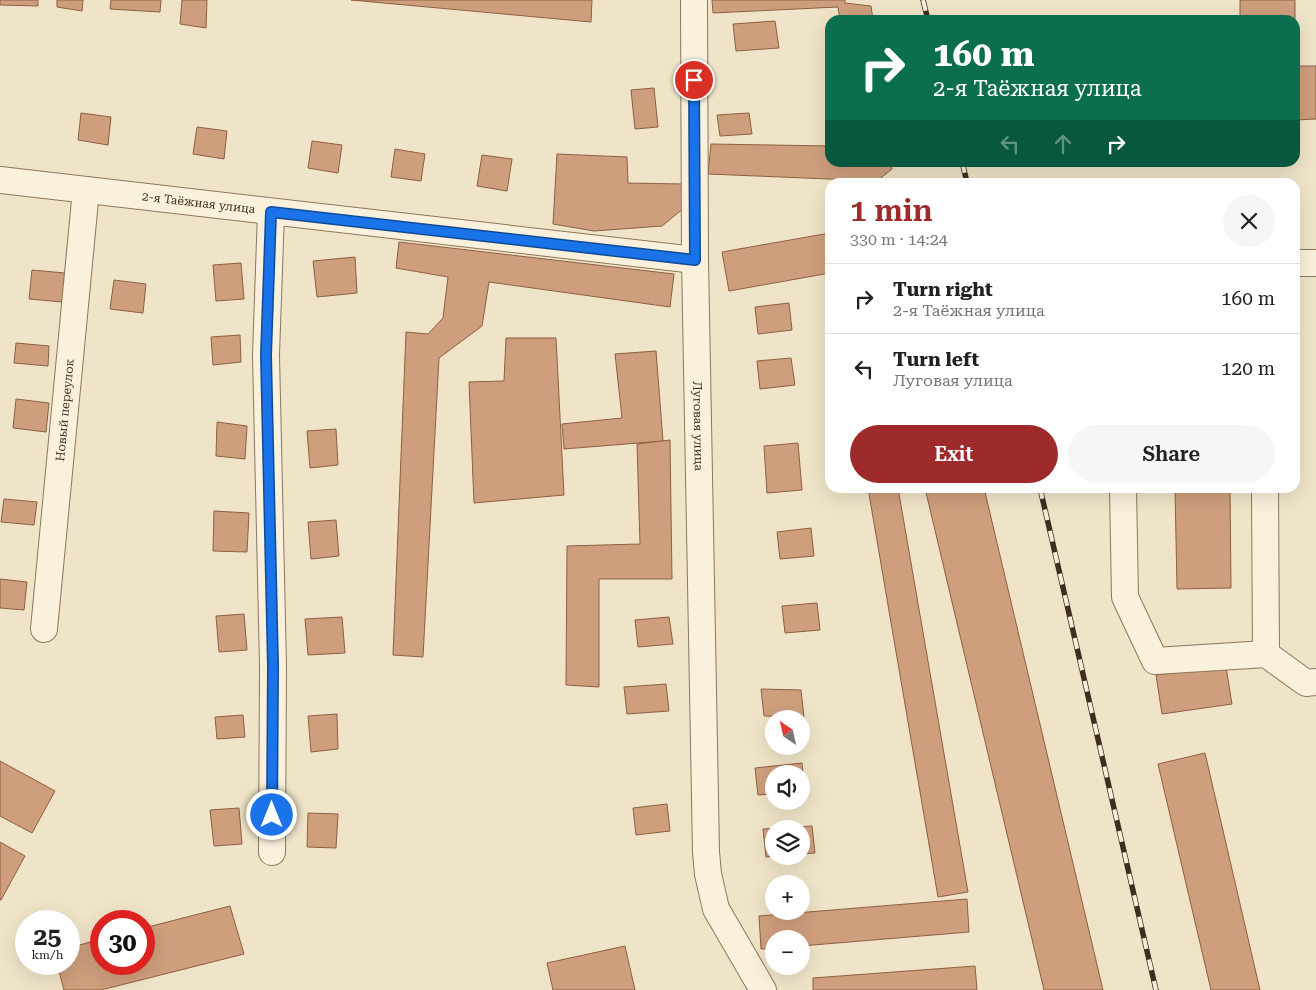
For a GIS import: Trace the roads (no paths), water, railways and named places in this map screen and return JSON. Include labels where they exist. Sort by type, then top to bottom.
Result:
[{"type":"street","name":"Луговая улица","points":[[694,0],[695,260],[706,852],[708,874],[716,909],[763,990]]},
{"type":"street","name":"2-я Таёжная улица","points":[[0,180],[695,260]]},
{"type":"street","name":"Новый переулок","points":[[44,629],[86,190]]},
{"type":"street","points":[[271,212],[266,355],[273,666],[272,852]]},
{"type":"street","points":[[1300,263],[1316,263]]},
{"type":"street","points":[[1123,493],[1124,597],[1155,660],[1266,654],[1306,682],[1316,682]]},
{"type":"street","points":[[1265,493],[1266,654]]},
{"type":"railway","points":[[923,0],[927,15]]},
{"type":"railway","points":[[963,167],[966,178]]},
{"type":"railway","points":[[1041,493],[1156,990]]}]
